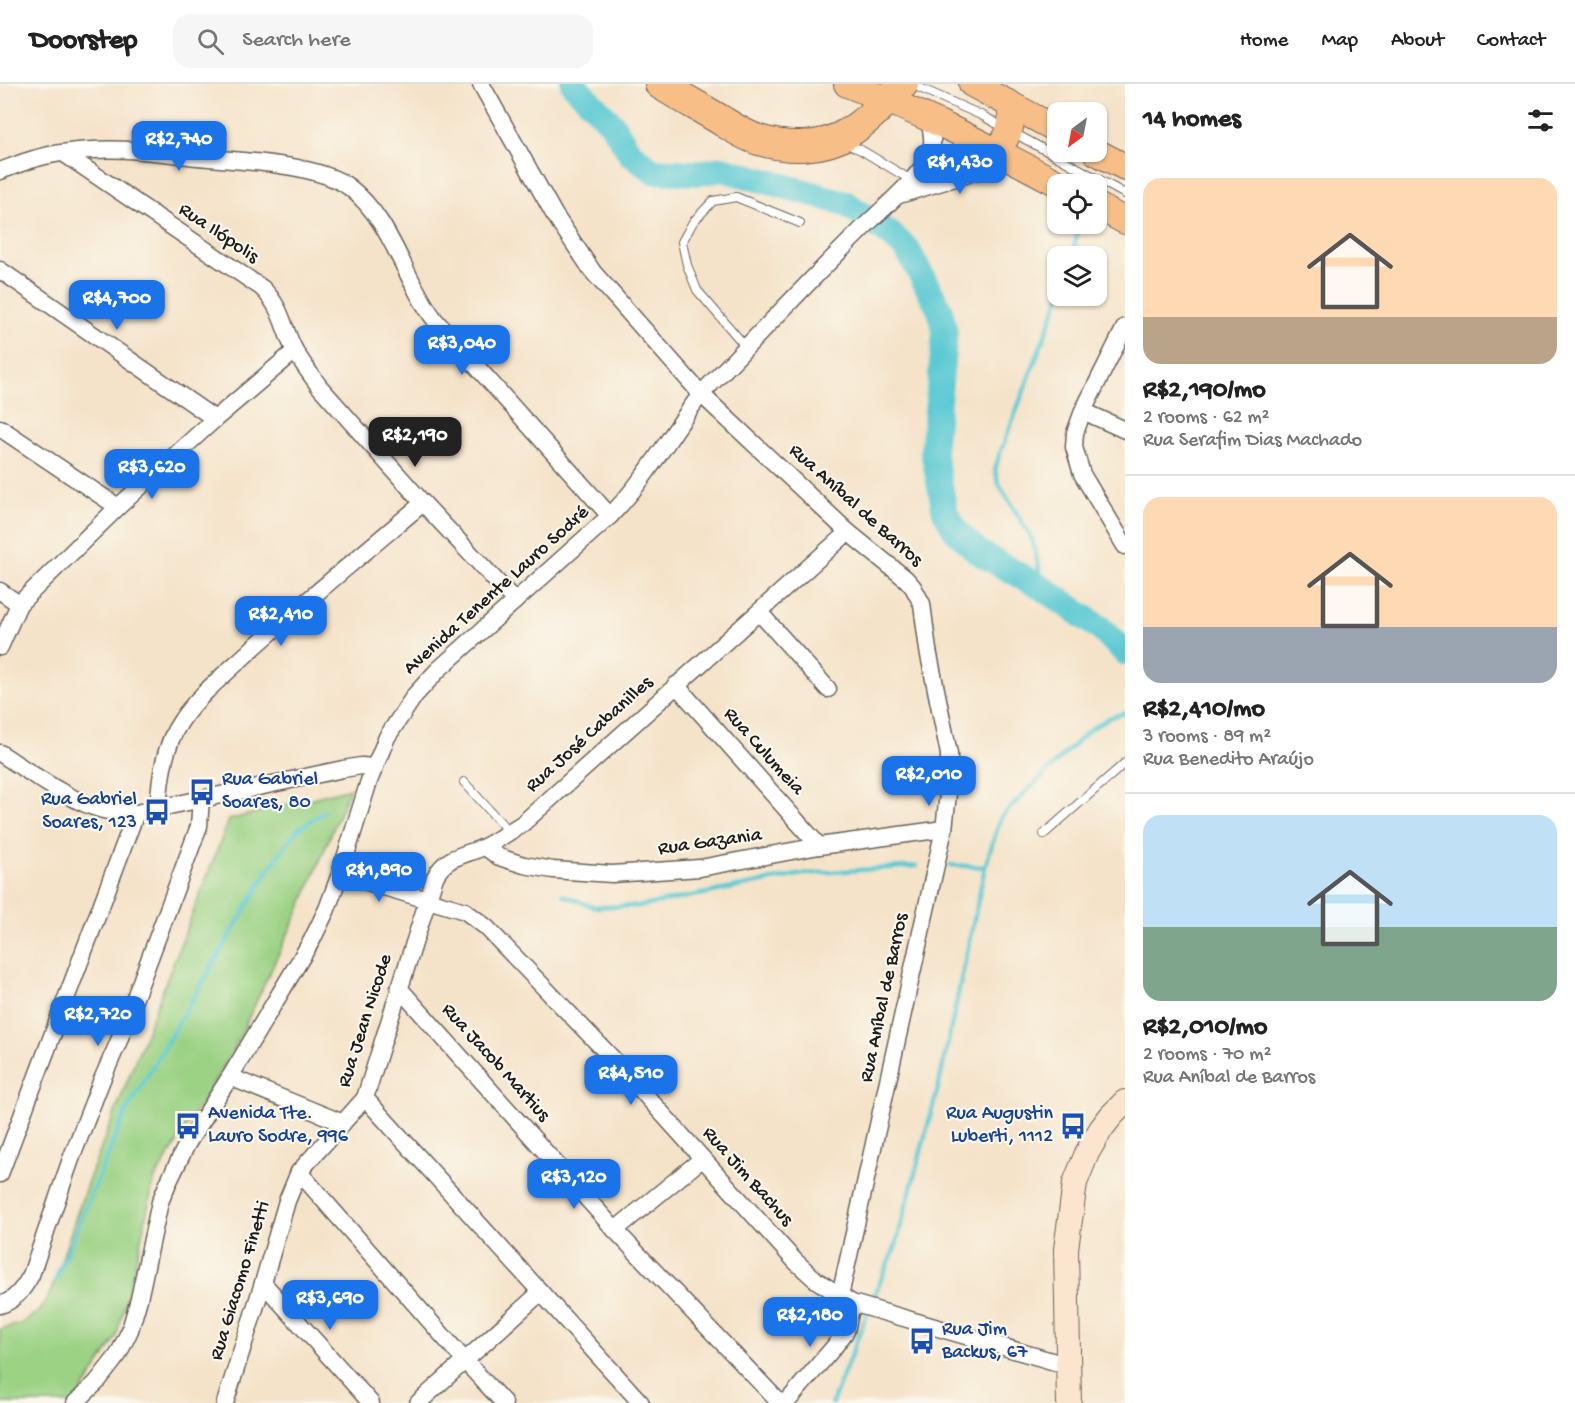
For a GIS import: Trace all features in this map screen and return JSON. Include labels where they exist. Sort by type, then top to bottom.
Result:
[{"type":"highway","points":[[660,84],[758,140],[797,146],[851,139],[900,89]]},
{"type":"main road","points":[[847,84],[900,89],[928,118],[1004,141],[1047,175]]},
{"type":"main road","points":[[972,84],[1047,124]]},
{"type":"main road","points":[[1004,141],[1012,114],[1009,104]]},
{"type":"main road","points":[[1107,158],[1125,168]]},
{"type":"main road","points":[[1107,211],[1125,220]]},
{"type":"street","name":"Rua Aníbal de Barros","points":[[481,84],[554,214],[593,272],[701,394],[848,532],[906,579],[922,604],[928,650],[949,754],[949,785],[944,830],[846,1331],[786,1403]]},
{"type":"street","name":"Avenida Tenente Lauro Sodré","points":[[75,1403],[97,1382],[117,1355],[130,1330],[160,1202],[187,1144],[312,940],[340,874],[387,737],[415,695],[438,670],[610,516],[628,497],[701,394],[925,164],[932,148],[928,118]]},
{"type":"street","name":"Avenida Tenente Lauro Sodré","points":[[891,201],[975,172],[991,160],[1004,141]]},
{"type":"street","points":[[0,171],[35,158],[63,153],[121,149],[281,165],[320,174],[348,186],[369,206],[381,222],[423,304],[435,320],[610,516]]},
{"type":"street","name":"Rua Ilópolis","points":[[63,153],[262,288],[281,314],[295,351],[320,386],[423,503],[514,601]]},
{"type":"street","points":[[0,270],[215,419]]},
{"type":"street","points":[[1125,327],[1083,411],[1075,433],[1074,447],[1082,474],[1125,546]]},
{"type":"street","points":[[0,647],[19,604],[118,507],[215,419],[295,351]]},
{"type":"street","points":[[1083,411],[1125,430]]},
{"type":"street","points":[[0,428],[118,507]]},
{"type":"street","points":[[158,809],[160,777],[172,738],[180,722],[191,708],[263,640],[423,503]]},
{"type":"street","name":"Rua José Cabanilles","points":[[428,899],[439,868],[461,855],[485,847],[522,824],[848,532]]},
{"type":"street","points":[[0,591],[19,604]]},
{"type":"street","points":[[759,612],[828,689]]},
{"type":"street","name":"Rua Culumeia","points":[[676,685],[819,846]]},
{"type":"street","points":[[0,753],[83,802],[107,811],[136,813],[343,769],[361,766],[375,767]]},
{"type":"street","points":[[0,1305],[15,1297],[31,1275],[71,1159],[118,1043],[199,826],[201,799]]},
{"type":"street","points":[[0,1174],[136,813]]},
{"type":"street","name":"Rua Gazania","points":[[485,847],[500,857],[524,865],[553,870],[612,874],[700,868],[819,846],[944,830]]},
{"type":"street","points":[[340,874],[428,899]]},
{"type":"street","name":"Rua Jim Bachus","points":[[428,899],[465,911],[486,927],[613,1059],[795,1261],[816,1280],[852,1302],[1069,1365]]},
{"type":"street","name":"Rua Jean Nicode","points":[[299,1172],[365,1098],[428,899]]},
{"type":"street","name":"Rua Jacob Martius","points":[[399,988],[615,1230],[780,1403]]},
{"type":"street","points":[[230,1077],[343,1123]]},
{"type":"street","points":[[365,1098],[641,1403]]},
{"type":"street","points":[[1070,1403],[1066,1249],[1075,1183],[1087,1153],[1101,1129],[1124,1105]]},
{"type":"street","points":[[615,1230],[702,1159]]},
{"type":"street","points":[[299,1172],[504,1403]]},
{"type":"street","name":"Rua Giacomo Finetti","points":[[227,1402],[264,1283],[286,1201],[299,1172]]},
{"type":"street","points":[[264,1283],[371,1403]]},
{"type":"street","points":[[418,1403],[541,1293]]},
{"type":"lane","points":[[900,89],[983,116],[1004,141],[1125,194]]},
{"type":"lane","points":[[851,139],[911,180]]},
{"type":"lane","points":[[746,347],[697,290],[687,265],[682,242],[693,222],[713,201],[736,197],[800,223]]},
{"type":"lane","points":[[1044,834],[1125,762]]},
{"type":"lane","points":[[464,782],[509,832]]},
{"type":"green space","points":[[350,788],[302,904],[234,1049],[154,1180],[116,1338],[72,1403],[0,1403],[0,1329],[20,1324],[38,1312],[50,1294],[87,1184],[229,820]]},
{"type":"waterway","points":[[573,84],[612,124],[630,153],[653,171],[699,173],[722,169],[845,203],[890,234],[907,249],[940,310],[945,332],[933,451],[945,512],[957,532],[978,552],[1044,589],[1100,628],[1125,652]]},
{"type":"waterway","points":[[1074,246],[1077,234]]},
{"type":"waterway","points":[[1044,589],[1032,539],[999,484],[995,470],[1056,306]]},
{"type":"waterway","points":[[832,1403],[895,1248],[939,1084],[985,867],[1001,817],[1089,730],[1109,718],[1125,713]]},
{"type":"waterway","points":[[55,1281],[126,1112],[269,869],[297,830],[324,812]]},
{"type":"waterway","points":[[950,865],[985,867]]},
{"type":"waterway","points":[[563,895],[594,907],[642,906],[803,874],[917,866]]},
{"type":"place","name":"Rua Gabriel Soares, 80","points":[[202,792]]},
{"type":"place","name":"Rua Gabriel Soares, 123","points":[[157,812]]},
{"type":"place","name":"Avenida Tte. Lauro Sodre, 996","points":[[188,1126]]},
{"type":"place","name":"Rua Augustin Luberti, 1112","points":[[1073,1126]]},
{"type":"place","name":"Rua Jim Backus, 67","points":[[922,1341]]}]
